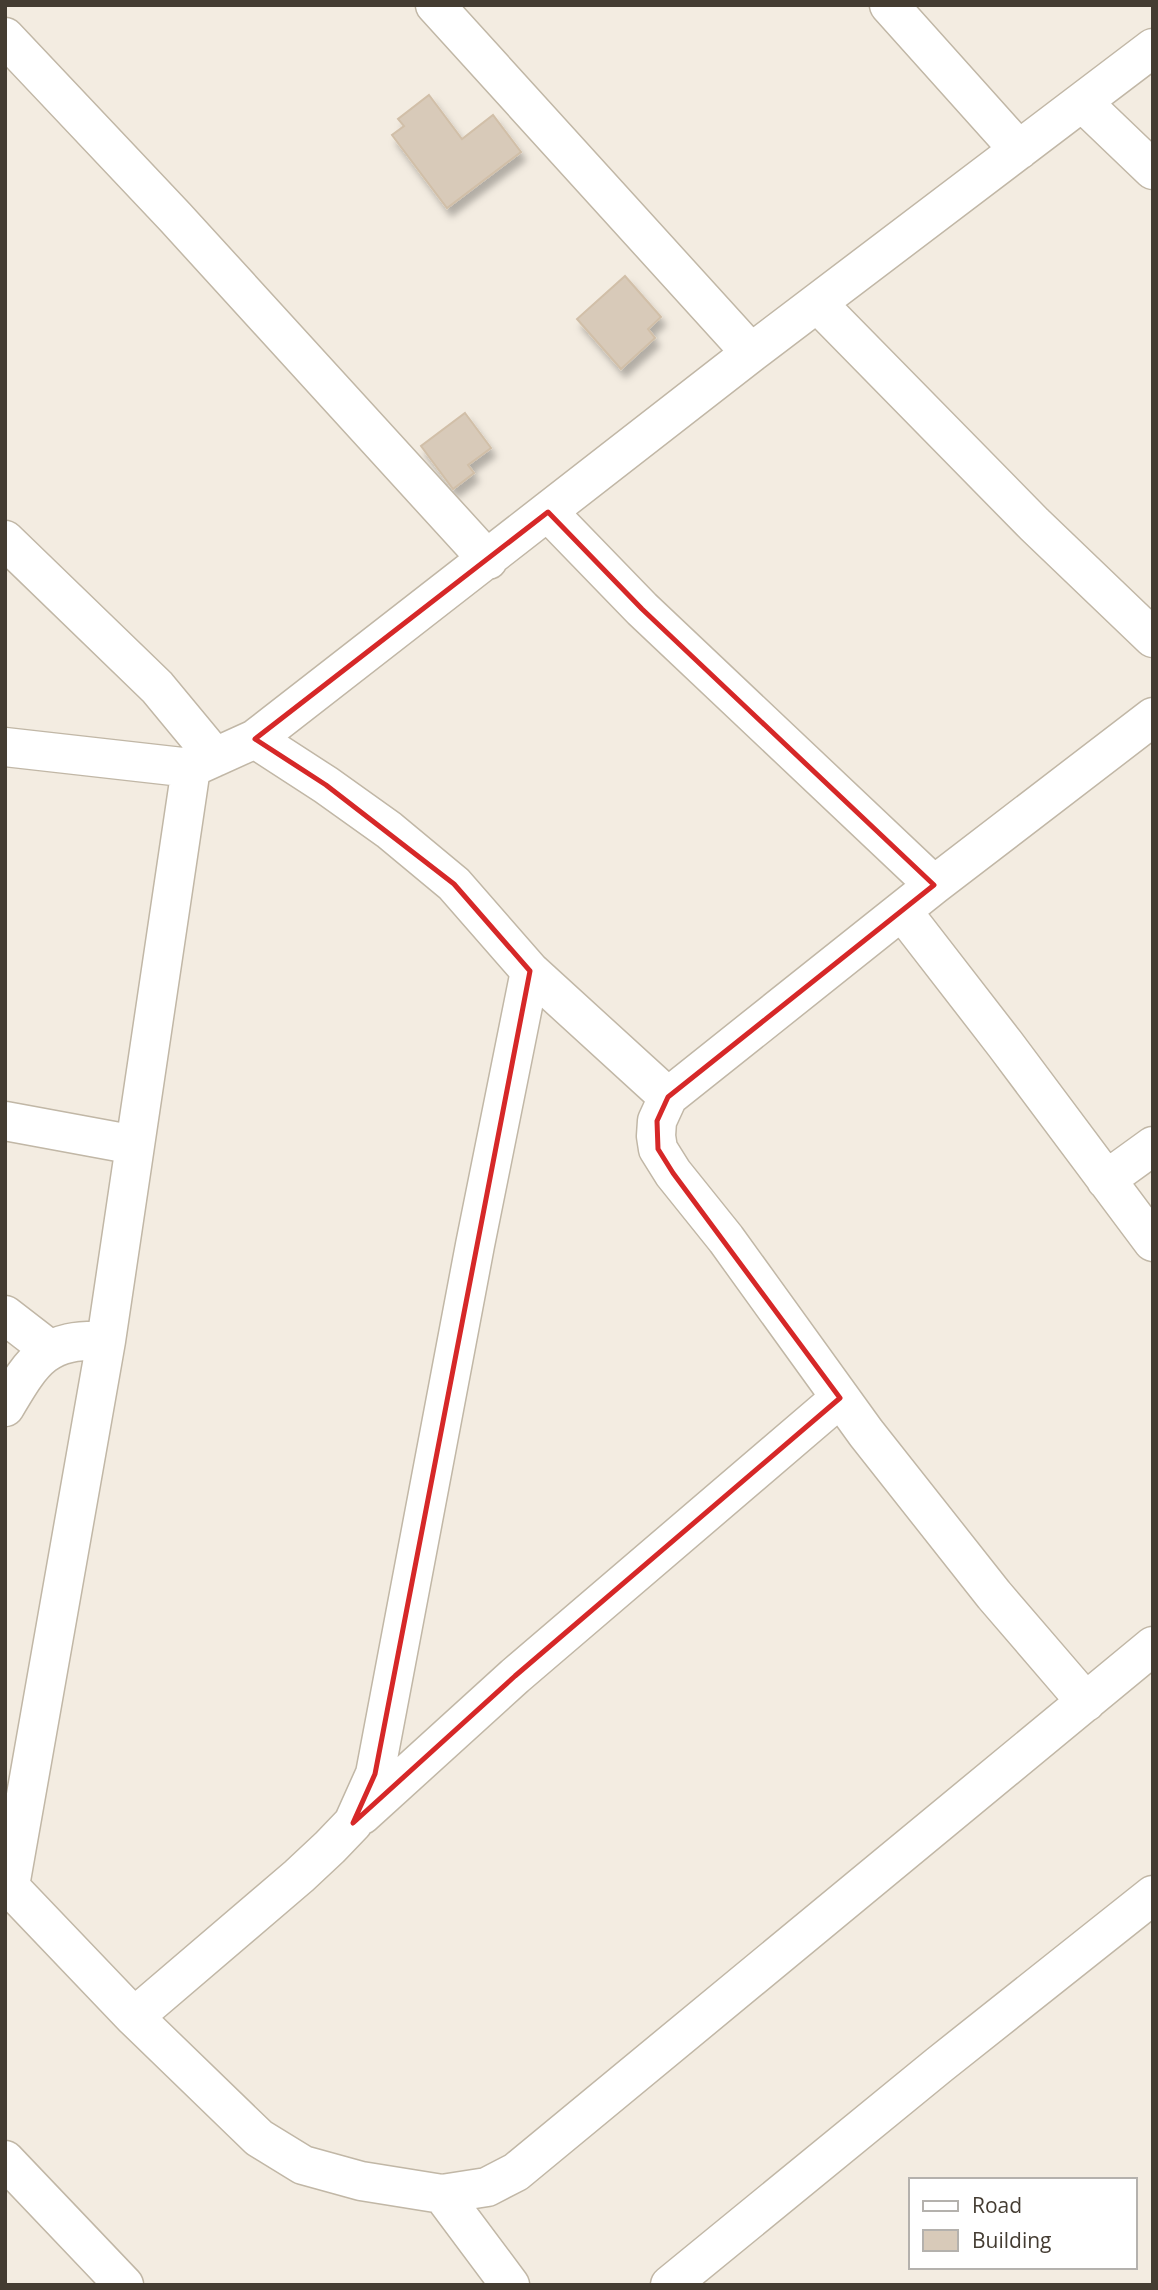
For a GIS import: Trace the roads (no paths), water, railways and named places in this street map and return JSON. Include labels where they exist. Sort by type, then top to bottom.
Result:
[{"type":"street","points":[[435,5],[751,353]]},
{"type":"street","points":[[889,5],[1019,150]]},
{"type":"street","points":[[5,37],[175,216],[488,560]]},
{"type":"street","points":[[5,747],[203,762],[255,739],[751,353],[1153,48]]},
{"type":"street","points":[[1082,102],[1153,170]]},
{"type":"street","points":[[817,303],[1034,524],[1153,638]]},
{"type":"street","points":[[548,512],[642,610],[934,885]]},
{"type":"street","points":[[5,540],[157,687],[203,762],[135,1145],[106,1341],[7,1884],[134,2017],[259,2138],[303,2165],[361,2181],[442,2194],[487,2187],[516,2172],[1153,1646]]},
{"type":"street","points":[[1086,1702],[994,1595],[840,1398],[726,1239],[673,1173],[658,1149],[657,1121],[668,1097],[934,885],[1153,718]]},
{"type":"street","points":[[255,739],[378,822],[454,884],[530,971],[668,1097]]},
{"type":"street","points":[[902,911],[1153,1242]]},
{"type":"street","points":[[354,1823],[375,1774],[530,971]]},
{"type":"street","points":[[5,1121],[135,1145]]},
{"type":"street","points":[[1106,1180],[1153,1146]]},
{"type":"street","points":[[5,1315],[49,1349]]},
{"type":"street","points":[[5,1407],[37,1361],[49,1349],[83,1340],[106,1341]]},
{"type":"street","points":[[134,2017],[299,1876],[514,1676],[840,1398]]},
{"type":"street","points":[[670,2285],[939,2065],[1153,1895]]},
{"type":"street","points":[[5,2160],[124,2285]]},
{"type":"street","points":[[442,2194],[510,2285]]}]
